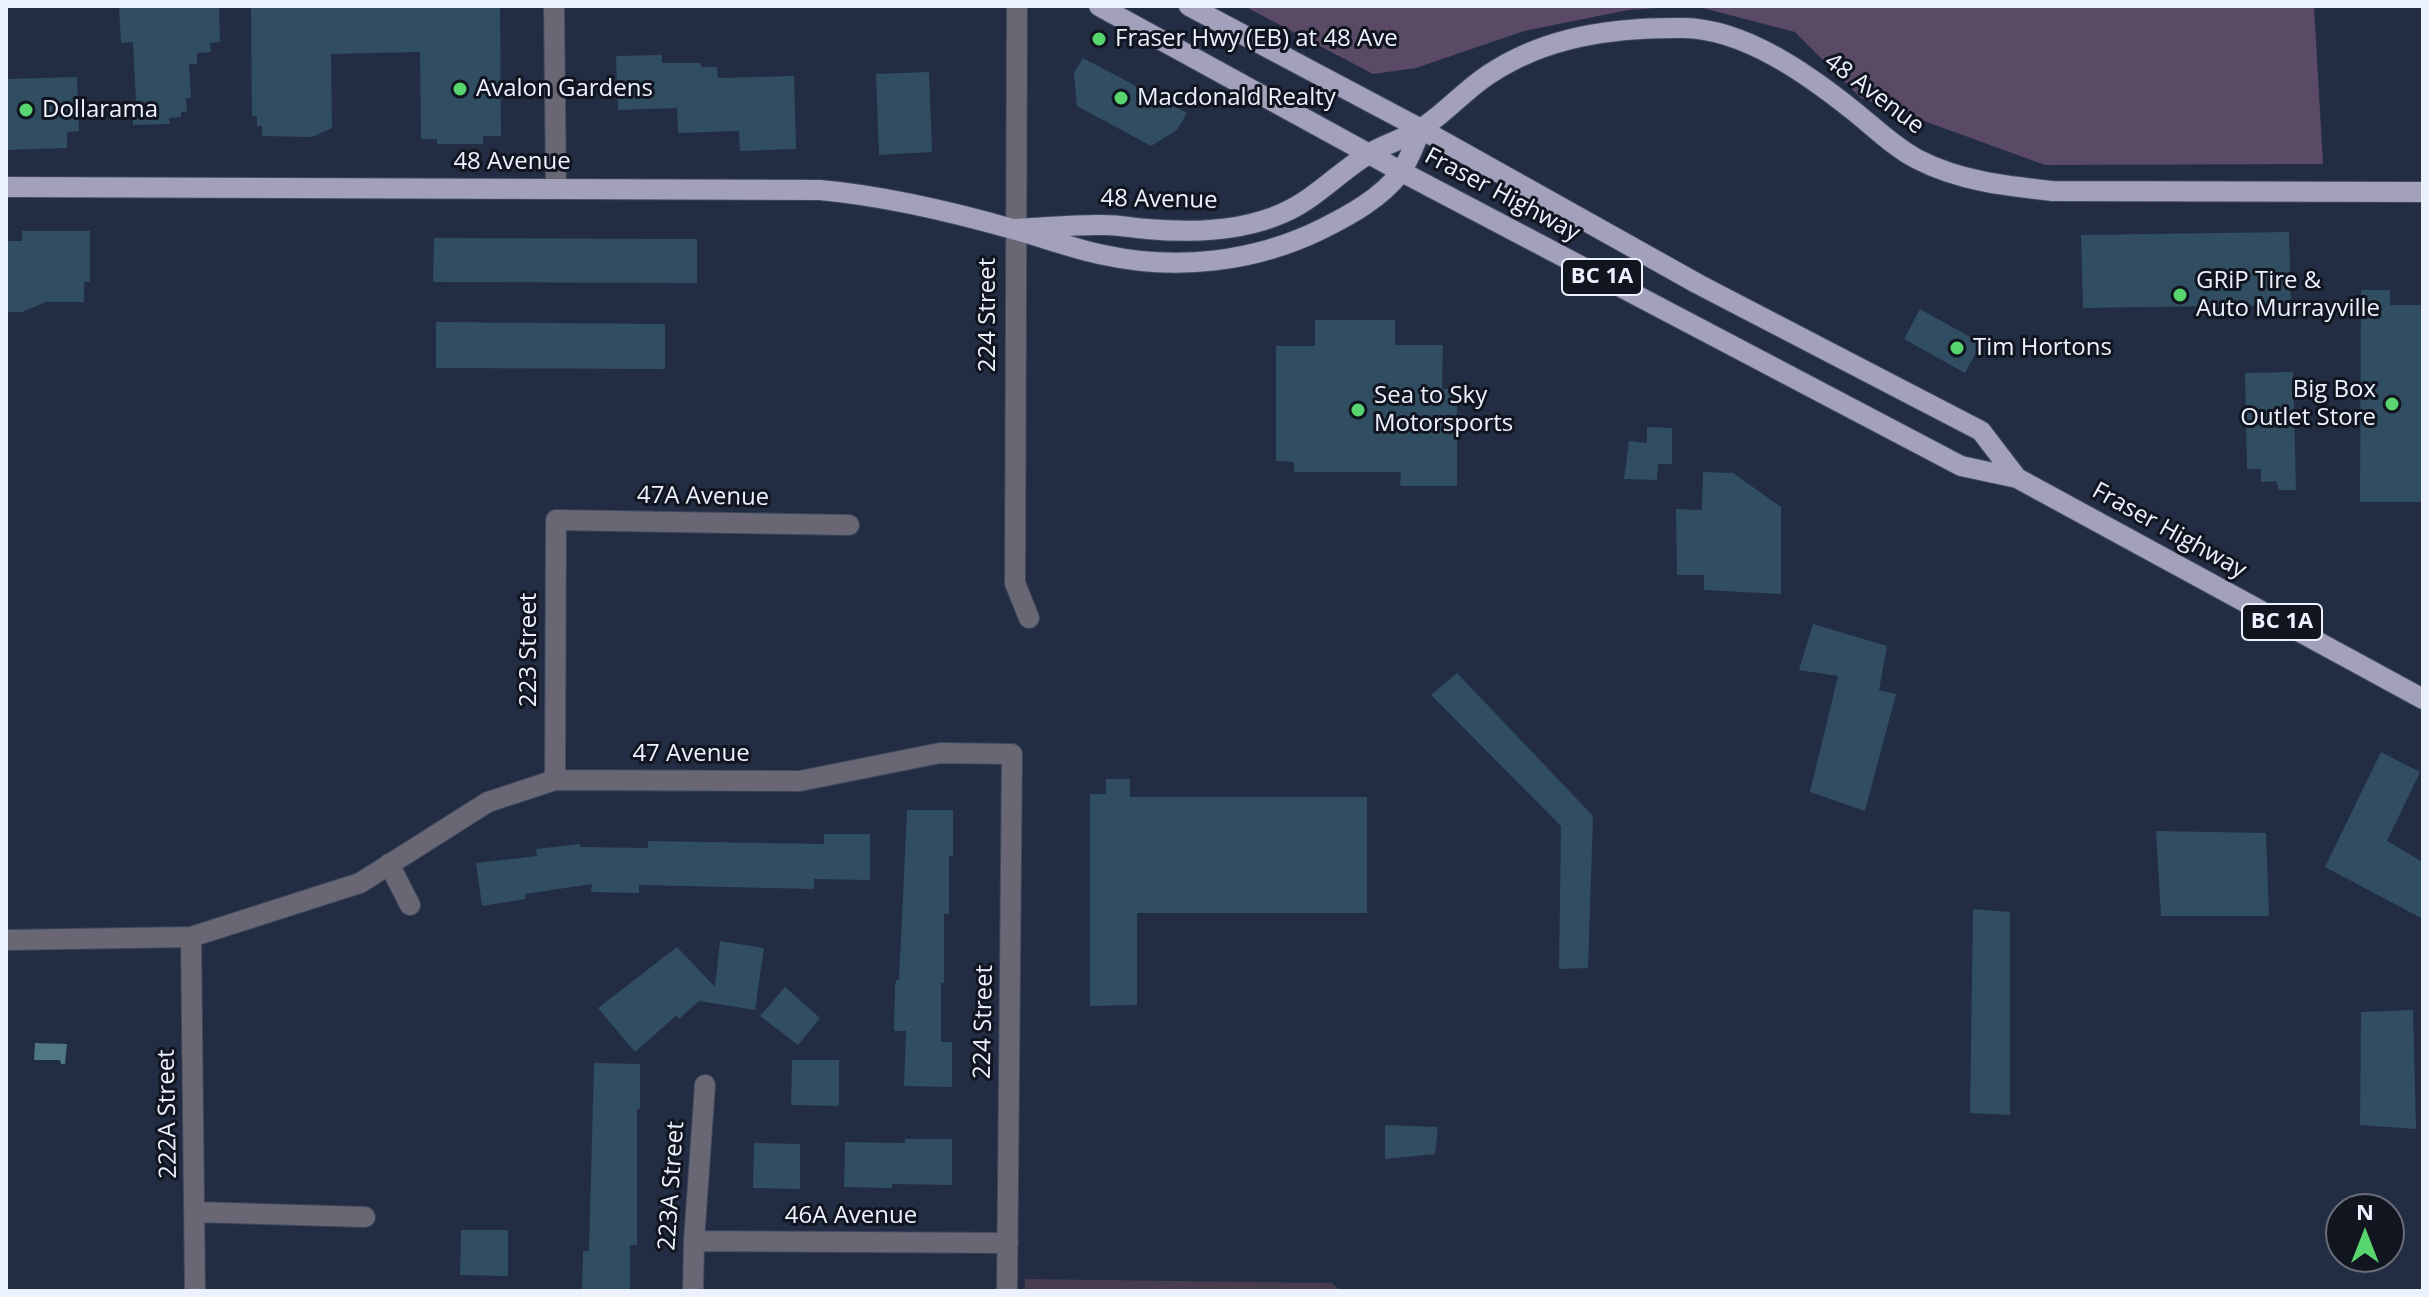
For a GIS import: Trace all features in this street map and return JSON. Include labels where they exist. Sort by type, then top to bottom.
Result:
[{"type":"main road","name":"Fraser Highway","points":[[1099,6],[1368,154],[1961,466],[2017,478],[2423,699]]},
{"type":"main road","name":"Fraser Highway","points":[[1189,6],[1421,129],[1698,284],[1981,431],[2017,478]]},
{"type":"main road","name":"48 Avenue","points":[[1014,229],[1106,224],[1181,232],[1217,230],[1282,214],[1368,154],[1421,129],[1488,75],[1546,45],[1598,32],[1689,28],[1725,36],[1764,51],[1822,86],[1917,159],[1952,174],[1993,184],[2052,191],[2423,192]]},
{"type":"main road","name":"48 Avenue","points":[[6,187],[556,188],[849,193],[1014,229],[1104,256],[1191,263],[1225,260],[1301,239],[1342,219],[1379,194],[1402,172],[1421,129]]},
{"type":"street","points":[[554,6],[556,188]]},
{"type":"street","name":"224 Street","points":[[1017,9],[1015,583],[1029,618]]},
{"type":"street","name":"47A Avenue","points":[[556,520],[849,525]]},
{"type":"street","name":"223 Street","points":[[555,780],[556,520]]},
{"type":"street","name":"47 Avenue","points":[[6,940],[191,937],[360,883],[488,802],[555,780],[800,781],[940,753],[1012,754]]},
{"type":"street","name":"224 Street","points":[[1007,1291],[1012,754]]},
{"type":"street","points":[[389,864],[410,905]]},
{"type":"street","name":"222A Street","points":[[191,937],[195,1291]]},
{"type":"street","name":"223A Street","points":[[693,1291],[705,1085]]},
{"type":"street","points":[[195,1212],[365,1217]]},
{"type":"street","name":"46A Avenue","points":[[694,1241],[1008,1243]]},
{"type":"shaded area","points":[[1244,6],[1690,6],[1628,10],[1524,31],[1416,68],[1373,74]]},
{"type":"shaded area","points":[[1695,6],[2314,6],[2323,164],[2045,165],[1861,98],[1795,32]]},
{"type":"shaded area","points":[[1025,1279],[1332,1283],[1341,1291],[1025,1291]]},
{"type":"water","points":[[35,1043],[67,1044],[65,1064],[61,1064],[60,1060],[34,1060]]},
{"type":"building","points":[[119,6],[219,6],[220,42],[210,43],[211,52],[197,53],[197,64],[189,64],[191,98],[186,98],[187,112],[181,112],[181,117],[169,118],[170,124],[133,125],[132,102],[136,102],[133,42],[121,43]]},
{"type":"building","name":"Avalon Gardens","points":[[251,6],[500,6],[501,136],[483,136],[483,144],[437,144],[437,139],[421,139],[420,52],[331,54],[332,128],[312,137],[262,136],[262,126],[257,126],[257,116],[252,116]]},
{"type":"building","points":[[662,55],[662,63],[701,63],[701,67],[717,67],[718,78],[794,76],[796,149],[740,151],[739,131],[678,133],[677,108],[618,110],[616,56]]},
{"type":"building","points":[[1083,58],[1187,113],[1177,130],[1151,146],[1077,106],[1074,73]]},
{"type":"building","points":[[929,72],[932,152],[879,155],[876,74]]},
{"type":"building","points":[[77,77],[79,131],[67,132],[67,148],[6,150],[6,79]]},
{"type":"building","points":[[22,231],[90,231],[90,282],[84,282],[84,302],[46,302],[22,312],[6,312],[6,241],[22,241]]},
{"type":"building","points":[[2289,232],[2291,305],[2083,308],[2081,235]]},
{"type":"building","points":[[434,238],[697,239],[697,283],[433,282]]},
{"type":"building","name":"Big Box Outlet Store","points":[[2361,290],[2390,290],[2390,305],[2423,305],[2423,502],[2360,502]]},
{"type":"building","points":[[1920,309],[1981,343],[1965,373],[1904,339]]},
{"type":"building","points":[[1315,320],[1395,320],[1395,345],[1443,345],[1442,389],[1457,389],[1457,486],[1400,486],[1401,472],[1294,472],[1294,462],[1276,461],[1276,346],[1315,346]]},
{"type":"building","points":[[436,322],[665,324],[665,369],[436,368]]},
{"type":"building","points":[[2293,372],[2296,490],[2279,490],[2276,481],[2261,482],[2261,469],[2247,469],[2245,373]]},
{"type":"building","points":[[1647,427],[1672,428],[1672,464],[1658,464],[1657,480],[1624,479],[1629,441],[1647,443]]},
{"type":"building","points":[[1703,472],[1733,473],[1781,507],[1781,594],[1704,590],[1704,575],[1677,575],[1676,509],[1702,510]]},
{"type":"building","points":[[1813,624],[1887,646],[1879,690],[1896,694],[1865,811],[1810,792],[1838,676],[1799,670]]},
{"type":"building","points":[[1457,673],[1593,816],[1588,968],[1559,969],[1561,826],[1431,695]]},
{"type":"building","points":[[2381,752],[2420,772],[2387,841],[2421,861],[2423,919],[2325,867]]},
{"type":"building","points":[[1106,779],[1130,779],[1130,797],[1367,797],[1367,913],[1137,913],[1137,1005],[1090,1006],[1090,794],[1106,794]]},
{"type":"building","points":[[907,810],[953,810],[949,914],[944,914],[944,983],[941,983],[941,1042],[952,1042],[952,1087],[904,1086],[906,1031],[894,1031]]},
{"type":"building","points":[[2156,831],[2266,833],[2269,916],[2161,916]]},
{"type":"building","points":[[824,834],[870,834],[870,880],[814,879],[814,889],[639,885],[639,893],[591,892],[592,884],[525,894],[525,899],[482,906],[476,863],[537,856],[536,849],[580,844],[580,847],[648,848],[648,841],[824,844]]},
{"type":"building","points":[[1973,909],[2010,912],[2010,1115],[1970,1113]]},
{"type":"building","points":[[720,941],[764,948],[755,1010],[699,1001],[679,1019],[677,1015],[635,1052],[598,1008],[677,947],[715,987]]},
{"type":"building","points":[[785,987],[820,1018],[798,1045],[760,1016]]},
{"type":"building","points":[[2413,1010],[2416,1129],[2360,1125],[2361,1012]]},
{"type":"building","points":[[792,1060],[839,1060],[839,1106],[791,1105]]},
{"type":"building","points":[[594,1063],[640,1064],[637,1245],[630,1245],[630,1291],[582,1291],[583,1251],[589,1251]]},
{"type":"building","points":[[1385,1125],[1438,1127],[1435,1154],[1385,1159]]},
{"type":"building","points":[[905,1139],[952,1139],[952,1185],[844,1187],[845,1142],[905,1143]]},
{"type":"building","points":[[754,1143],[800,1144],[800,1189],[753,1188]]},
{"type":"building","points":[[461,1230],[508,1230],[508,1276],[460,1275]]},
{"type":"place","name":"Fraser Hwy (EB) at 48 Ave","points":[[1099,39]]},
{"type":"place","name":"Avalon Gardens","points":[[460,89]]},
{"type":"place","name":"Macdonald Realty","points":[[1121,98]]},
{"type":"place","name":"Dollarama","points":[[26,110]]},
{"type":"place","name":"GRiP Tire & Auto Murrayville","points":[[2180,295]]},
{"type":"place","name":"Tim Hortons","points":[[1957,348]]},
{"type":"place","name":"Big Box Outlet Store","points":[[2392,404]]},
{"type":"place","name":"Sea to Sky Motorsports","points":[[1358,410]]}]
